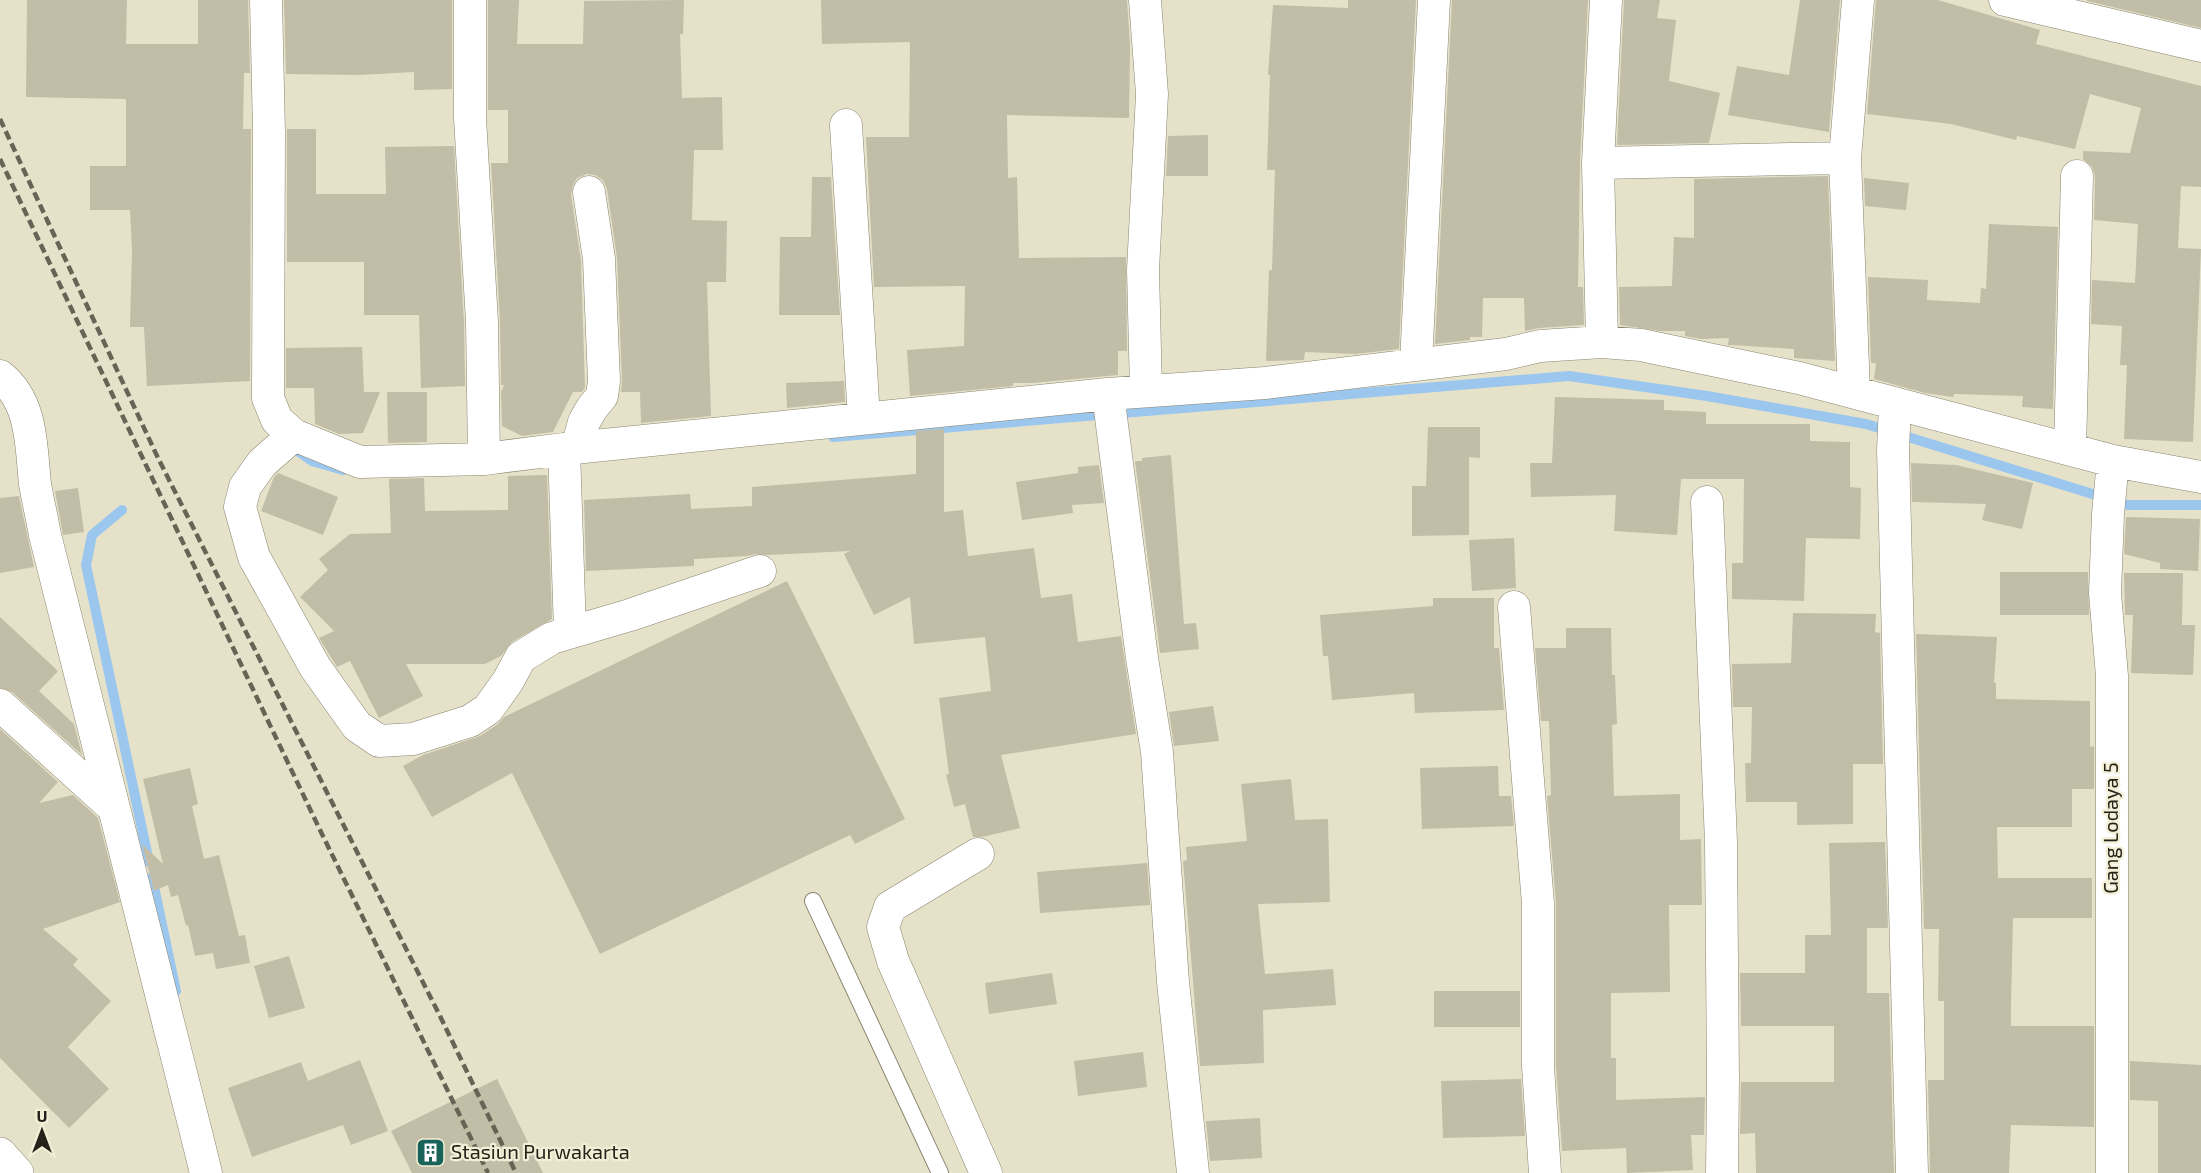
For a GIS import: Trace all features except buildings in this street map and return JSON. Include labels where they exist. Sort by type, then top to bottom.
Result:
[{"type":"street","points":[[266,0],[268,398],[277,420],[294,435],[360,462],[568,455],[864,418],[1108,398],[1146,391],[1265,383],[1416,363],[1506,354],[1540,346],[1602,342],[1641,345],[1799,378],[1854,392],[1894,409],[2070,449],[2112,472],[2201,477]]},
{"type":"street","points":[[470,0],[470,118],[482,322],[484,459]]},
{"type":"street","points":[[1145,0],[1152,94],[1143,270],[1146,391]]},
{"type":"street","points":[[1416,363],[1434,0]]},
{"type":"street","points":[[1602,342],[1598,163],[1606,0]]},
{"type":"street","points":[[1854,392],[1845,158],[1858,0]]},
{"type":"street","points":[[2005,0],[2201,46]]},
{"type":"street","points":[[846,125],[864,418]]},
{"type":"street","points":[[1598,163],[1845,158]]},
{"type":"street","points":[[2070,449],[2077,176]]},
{"type":"street","points":[[570,632],[568,455],[592,408],[602,396],[604,381],[599,259],[589,192]]},
{"type":"street","points":[[0,376],[19,399],[26,416],[33,449],[36,492],[45,535],[113,807],[155,963],[206,1173]]},
{"type":"street","points":[[1108,398],[1142,658],[1157,752],[1173,981],[1193,1173]]},
{"type":"street","points":[[1894,409],[1893,450],[1912,1173]]},
{"type":"street","points":[[294,435],[262,463],[245,487],[240,507],[254,557],[315,667],[357,726],[379,741],[413,739],[470,721],[488,709],[508,681],[521,657],[552,638],[630,615],[760,571]]},
{"type":"street","name":"Gang Lodaya 5","points":[[2112,472],[2105,593],[2112,676],[2112,1173]]},
{"type":"street","points":[[1707,502],[1721,842],[1722,1173]]},
{"type":"street","points":[[1514,607],[1538,904],[1538,1066],[1545,1173]]},
{"type":"street","points":[[0,705],[113,807]]},
{"type":"street","points":[[978,854],[890,908],[883,927],[893,961],[986,1173]]},
{"type":"street","points":[[0,1154],[17,1173]]},
{"type":"lane","points":[[813,901],[940,1173]]},
{"type":"waterway","points":[[833,437],[1569,376],[1707,396],[1866,424],[2128,505],[2201,505]]},
{"type":"waterway","points":[[299,452],[312,461],[343,470]]},
{"type":"waterway","points":[[122,510],[92,535],[86,565],[149,862]]},
{"type":"waterway","points":[[152,877],[176,991]]},
{"type":"railway","points":[[0,119],[158,458],[440,1016],[516,1173]]},
{"type":"railway","points":[[0,159],[320,830],[488,1173]]},
{"type":"place","name":"Stasiun Purwakarta","points":[[430,1152]]}]
